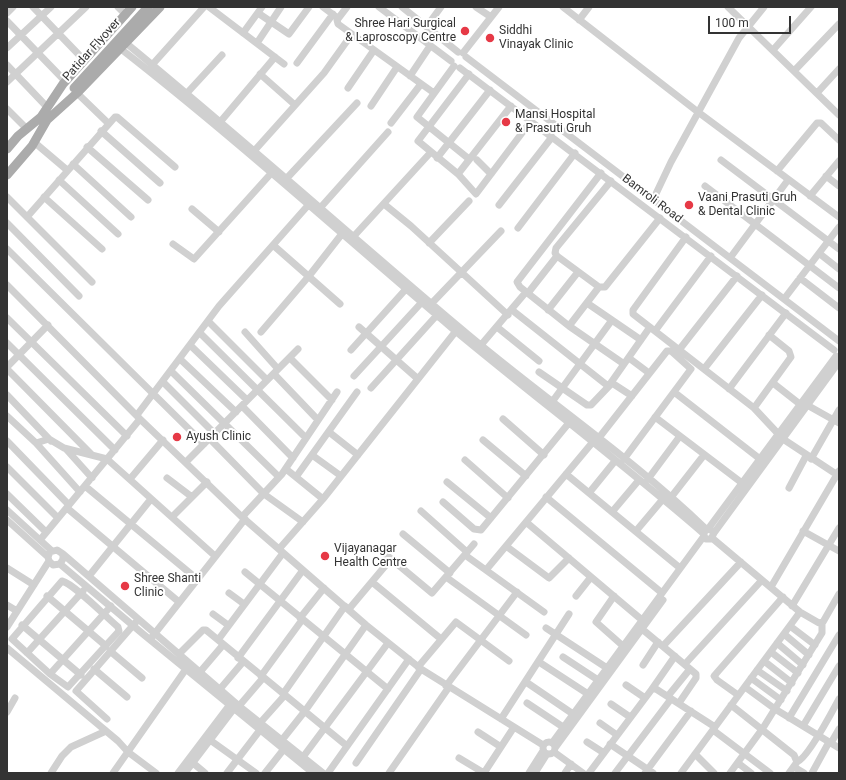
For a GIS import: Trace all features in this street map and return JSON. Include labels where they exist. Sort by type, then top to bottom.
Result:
[{"type":"main road","points":[[69,89],[84,60],[132,7]]},
{"type":"main road","name":"Patidar Flyover","points":[[44,119],[57,112],[69,89],[139,7]]},
{"type":"main road","name":"Patidar Flyover","points":[[44,119],[49,103],[69,89],[148,7]]},
{"type":"main road","points":[[69,89],[124,46],[160,7]]},
{"type":"main road","points":[[7,149],[27,129],[44,119]]},
{"type":"main road","points":[[7,175],[34,142],[44,119]]},
{"type":"main road","points":[[7,156],[21,139],[44,119]]},
{"type":"main road","points":[[7,168],[44,119]]},
{"type":"street","points":[[7,13],[13,7]]},
{"type":"street","points":[[33,7],[84,60]]},
{"type":"street","points":[[7,48],[51,7]]},
{"type":"street","points":[[7,82],[86,7]]},
{"type":"street","points":[[118,7],[126,15]]},
{"type":"street","points":[[152,65],[204,7]]},
{"type":"street","points":[[209,7],[284,64]]},
{"type":"street","points":[[257,43],[282,7]]},
{"type":"street","points":[[243,33],[259,9],[271,23],[289,34],[309,7]]},
{"type":"street","points":[[323,7],[336,16],[337,23],[434,93]]},
{"type":"street","points":[[297,64],[336,16],[347,7]]},
{"type":"street","points":[[379,7],[786,313],[837,357]]},
{"type":"street","name":"Bamroli Road","points":[[402,7],[839,342]]},
{"type":"street","points":[[427,26],[441,7]]},
{"type":"street","points":[[476,7],[490,17]]},
{"type":"street","points":[[455,65],[452,56],[462,54],[499,7]]},
{"type":"street","points":[[563,7],[788,180],[838,214]]},
{"type":"street","points":[[579,20],[589,7]]},
{"type":"street","points":[[728,7],[839,114]]},
{"type":"street","points":[[773,50],[811,7]]},
{"type":"street","points":[[654,200],[698,112],[739,38],[760,8]]},
{"type":"street","points":[[7,21],[38,53],[69,89],[108,123]]},
{"type":"street","points":[[794,71],[839,24]]},
{"type":"street","points":[[255,150],[326,70],[352,34]]},
{"type":"street","points":[[124,46],[152,65],[221,121],[255,150],[274,170],[287,178],[311,203],[321,207],[344,232],[354,236],[481,345],[552,402],[616,461],[708,534],[792,606],[822,624]]},
{"type":"street","points":[[124,46],[184,98],[274,170],[406,289],[568,424],[624,459],[672,496],[708,534]]},
{"type":"street","points":[[410,76],[430,46]]},
{"type":"street","points":[[348,88],[374,50]]},
{"type":"street","points":[[462,54],[466,64],[455,65],[417,118],[469,159]]},
{"type":"street","points":[[187,93],[222,55]]},
{"type":"street","points":[[221,121],[275,57]]},
{"type":"street","points":[[7,65],[15,74],[49,103]]},
{"type":"street","points":[[371,106],[397,67]]},
{"type":"street","points":[[817,93],[839,69]]},
{"type":"street","points":[[260,74],[295,105]]},
{"type":"street","points":[[468,74],[418,141],[458,174],[476,194],[531,121]]},
{"type":"street","points":[[391,123],[421,84]]},
{"type":"street","points":[[437,158],[490,90]]},
{"type":"street","points":[[287,178],[357,103]]},
{"type":"street","points":[[458,174],[511,106]]},
{"type":"street","points":[[7,109],[27,129]]},
{"type":"street","points":[[27,217],[114,117],[118,117],[175,167]]},
{"type":"street","points":[[777,171],[817,123],[821,123],[839,140]]},
{"type":"street","points":[[101,131],[160,182]]},
{"type":"street","points":[[321,207],[388,132]]},
{"type":"street","points":[[499,205],[552,137]]},
{"type":"street","points":[[34,142],[67,170]]},
{"type":"street","points":[[87,147],[148,200]]},
{"type":"street","points":[[354,236],[431,152]]},
{"type":"street","points":[[518,228],[574,153]]},
{"type":"street","points":[[477,160],[492,173]]},
{"type":"street","points":[[721,160],[839,249]]},
{"type":"street","points":[[810,196],[839,161]]},
{"type":"street","points":[[73,164],[131,216]]},
{"type":"street","points":[[173,244],[194,259],[274,170]]},
{"type":"street","points":[[601,173],[518,279],[518,285],[569,326],[624,364]]},
{"type":"street","points":[[826,176],[839,186]]},
{"type":"street","points":[[59,180],[118,234]]},
{"type":"street","points":[[730,258],[788,180]]},
{"type":"street","points":[[599,288],[555,254],[556,248],[611,181]]},
{"type":"street","points":[[705,186],[839,288]]},
{"type":"street","points":[[7,197],[92,282]]},
{"type":"street","points":[[44,197],[102,249]]},
{"type":"street","points":[[429,243],[469,201]]},
{"type":"street","points":[[40,540],[127,436],[154,394],[208,321],[311,203]]},
{"type":"street","points":[[384,204],[460,272],[510,312],[609,385],[613,384],[632,396]]},
{"type":"street","points":[[192,209],[219,232]]},
{"type":"street","points":[[569,326],[599,288],[608,285],[660,218]]},
{"type":"street","points":[[7,223],[78,296]]},
{"type":"street","points":[[784,299],[820,254],[839,227]]},
{"type":"street","points":[[432,303],[460,272],[501,231]]},
{"type":"street","points":[[261,332],[344,232]]},
{"type":"street","points":[[686,238],[633,310],[633,314],[754,408],[783,439],[809,458],[838,474],[771,587]]},
{"type":"street","points":[[273,245],[340,304]]},
{"type":"street","points":[[7,249],[154,394],[209,438]]},
{"type":"street","points":[[820,254],[839,268]]},
{"type":"street","points":[[481,345],[527,293],[557,256]]},
{"type":"street","points":[[539,372],[589,406],[609,385],[641,340],[652,329],[711,256]]},
{"type":"street","points":[[548,310],[578,272]]},
{"type":"street","points":[[678,350],[736,276]]},
{"type":"street","points":[[800,278],[839,308]]},
{"type":"street","points":[[7,285],[243,518],[366,625],[420,668],[549,749],[583,773]]},
{"type":"street","points":[[351,350],[406,289]]},
{"type":"street","points":[[704,369],[762,295]]},
{"type":"street","points":[[354,376],[422,302]]},
{"type":"street","points":[[587,303],[641,340]]},
{"type":"street","points":[[729,389],[786,313]]},
{"type":"street","points":[[371,388],[437,315]]},
{"type":"street","points":[[7,318],[127,436]]},
{"type":"street","points":[[552,402],[612,320]]},
{"type":"street","points":[[208,321],[268,380]]},
{"type":"street","points":[[48,325],[7,367],[93,456]]},
{"type":"street","points":[[359,327],[418,379]]},
{"type":"street","points":[[497,327],[540,361]]},
{"type":"street","points":[[200,672],[221,642],[228,625],[281,551],[456,331]]},
{"type":"street","points":[[245,332],[276,372],[318,420]]},
{"type":"street","points":[[200,333],[306,438]]},
{"type":"street","points":[[754,408],[773,383],[791,355],[769,335]]},
{"type":"street","points":[[535,773],[563,727],[680,568],[783,439],[837,357],[839,342]]},
{"type":"street","points":[[7,343],[115,450]]},
{"type":"street","points":[[190,345],[293,458]]},
{"type":"street","points":[[186,462],[298,349]]},
{"type":"street","points":[[486,570],[632,396],[666,351],[671,350],[691,368],[624,459]]},
{"type":"street","points":[[290,358],[332,400]]},
{"type":"street","points":[[629,358],[649,373]]},
{"type":"street","points":[[180,359],[236,412]]},
{"type":"street","points":[[171,371],[280,477]]},
{"type":"street","points":[[163,382],[209,438],[264,494],[303,522]]},
{"type":"street","points":[[773,383],[804,405],[836,421]]},
{"type":"street","points":[[150,639],[243,518],[280,477],[337,392]]},
{"type":"street","points":[[296,477],[357,392]]},
{"type":"street","points":[[674,392],[760,459]]},
{"type":"street","points":[[7,395],[52,441]]},
{"type":"street","points":[[529,773],[642,629],[778,433],[804,405]]},
{"type":"street","points":[[789,488],[836,421],[839,410]]},
{"type":"street","points":[[7,416],[36,443],[80,492]]},
{"type":"street","points":[[655,417],[742,483]]},
{"type":"street","points":[[502,419],[544,454]]},
{"type":"street","points":[[443,502],[476,530],[480,530],[568,424]]},
{"type":"street","points":[[329,432],[358,455]]},
{"type":"street","points":[[648,479],[680,436]]},
{"type":"street","points":[[36,443],[46,439],[66,448],[107,460],[215,556]]},
{"type":"street","points":[[130,479],[163,440]]},
{"type":"street","points":[[483,440],[526,476]]},
{"type":"street","points":[[7,441],[68,506],[112,546],[179,602]]},
{"type":"street","points":[[66,448],[92,478]]},
{"type":"street","points":[[672,496],[704,454]]},
{"type":"street","points":[[312,455],[341,476]]},
{"type":"street","points":[[465,460],[508,498]]},
{"type":"street","points":[[589,493],[616,461]]},
{"type":"street","points":[[7,467],[58,518]]},
{"type":"street","points":[[286,469],[323,499]]},
{"type":"street","points":[[566,474],[680,568]]},
{"type":"street","points":[[167,478],[192,497]]},
{"type":"street","points":[[612,512],[639,480]]},
{"type":"street","points":[[172,517],[207,482]]},
{"type":"street","points":[[447,482],[491,518]]},
{"type":"street","points":[[85,486],[197,579]]},
{"type":"street","points":[[7,494],[46,532]]},
{"type":"street","points":[[546,497],[662,593]]},
{"type":"street","points":[[88,576],[151,499]]},
{"type":"street","points":[[636,531],[663,499]]},
{"type":"street","points":[[7,510],[40,540],[56,565],[60,564],[186,669],[235,705],[313,773]]},
{"type":"street","points":[[422,511],[486,570],[544,612]]},
{"type":"street","points":[[7,520],[50,556]]},
{"type":"street","points":[[526,522],[642,620]]},
{"type":"street","points":[[792,606],[839,528]]},
{"type":"street","points":[[804,531],[839,551]]},
{"type":"street","points":[[403,534],[448,575],[498,616],[526,635]]},
{"type":"street","points":[[384,553],[430,593],[433,593],[474,544]]},
{"type":"street","points":[[506,546],[549,578],[569,558]]},
{"type":"street","points":[[7,627],[34,585],[50,556],[57,550],[200,672],[235,705]]},
{"type":"street","points":[[60,564],[63,559],[63,554]]},
{"type":"street","points":[[227,773],[284,694],[323,636],[391,559]]},
{"type":"street","points":[[643,665],[661,644],[741,562]]},
{"type":"street","points":[[7,568],[34,585]]},
{"type":"street","points":[[220,690],[303,570]]},
{"type":"street","points":[[245,572],[388,689]]},
{"type":"street","points":[[576,596],[591,577]]},
{"type":"street","points":[[615,773],[670,698],[688,666],[762,580]]},
{"type":"street","points":[[107,720],[76,691],[94,669],[108,648],[119,631],[118,627],[67,582],[62,581],[47,596],[12,639],[50,674],[68,687],[108,648],[133,625],[138,619]]},
{"type":"street","points":[[372,582],[441,639]]},
{"type":"street","points":[[27,653],[87,587]]},
{"type":"street","points":[[178,773],[235,705],[262,677],[324,588]]},
{"type":"street","points":[[389,773],[447,686],[517,592]]},
{"type":"street","points":[[229,593],[244,604]]},
{"type":"street","points":[[730,773],[776,710],[823,632],[822,624],[839,594]]},
{"type":"street","points":[[47,596],[142,678]]},
{"type":"street","points":[[614,596],[596,622],[623,646]]},
{"type":"street","points":[[738,696],[714,676],[783,598]]},
{"type":"street","points":[[7,604],[18,611]]},
{"type":"street","points":[[50,674],[111,606]]},
{"type":"street","points":[[681,773],[800,612]]},
{"type":"street","points":[[213,614],[228,625]]},
{"type":"street","points":[[501,719],[569,614]]},
{"type":"street","points":[[356,763],[420,668],[441,639],[456,622],[509,661]]},
{"type":"street","points":[[22,625],[81,675]]},
{"type":"street","points":[[282,740],[366,625]]},
{"type":"street","points":[[790,626],[815,645]]},
{"type":"street","points":[[546,628],[607,668]]},
{"type":"street","points":[[642,629],[696,674],[696,678],[679,703]]},
{"type":"street","points":[[179,654],[204,630],[221,642],[347,746]]},
{"type":"street","points":[[784,634],[809,655]]},
{"type":"street","points":[[789,718],[839,635]]},
{"type":"street","points":[[303,757],[388,643]]},
{"type":"street","points":[[777,643],[803,664]]},
{"type":"street","points":[[7,648],[106,731],[127,751],[156,773]]},
{"type":"street","points":[[771,652],[798,673]]},
{"type":"street","points":[[589,773],[675,656]]},
{"type":"street","points":[[564,657],[598,680]]},
{"type":"street","points":[[328,773],[409,659]]},
{"type":"street","points":[[764,661],[792,683]]},
{"type":"street","points":[[539,662],[588,694]]},
{"type":"street","points":[[803,726],[839,666]]},
{"type":"street","points":[[94,669],[127,697]]},
{"type":"street","points":[[116,772],[127,751],[186,669]]},
{"type":"street","points":[[757,670],[787,691]]},
{"type":"street","points":[[751,678],[781,700]]},
{"type":"street","points":[[526,682],[573,714]]},
{"type":"street","points":[[626,685],[644,698]]},
{"type":"street","points":[[745,687],[776,710],[839,748]]},
{"type":"street","points":[[652,689],[656,689],[691,711],[770,773]]},
{"type":"street","points":[[8,708],[15,698]]},
{"type":"street","points":[[793,767],[802,759],[839,699]]},
{"type":"street","points":[[527,703],[563,727]]},
{"type":"street","points":[[612,704],[630,717]]},
{"type":"street","points":[[185,773],[235,705]]},
{"type":"street","points":[[731,705],[763,728],[794,755],[793,767]]},
{"type":"street","points":[[610,744],[648,772],[691,711]]},
{"type":"street","points":[[600,723],[617,735]]},
{"type":"street","points":[[260,726],[282,740],[323,773]]},
{"type":"street","points":[[459,758],[484,773],[514,727]]},
{"type":"street","points":[[812,773],[839,729]]},
{"type":"street","points":[[51,773],[62,756],[71,747],[106,731]]},
{"type":"street","points":[[478,732],[501,747]]},
{"type":"street","points":[[210,740],[256,773]]},
{"type":"street","points":[[587,742],[604,753]]},
{"type":"street","points":[[265,773],[284,749]]},
{"type":"street","points":[[695,754],[714,773]]},
{"type":"street","points":[[193,763],[205,773]]},
{"type":"street","points":[[738,763],[752,773]]},
{"type":"street","points":[[565,773],[571,764]]},
{"type":"street","points":[[793,767],[804,773]]},
{"type":"place","name":"Shree Hari Surgical & Laproscopy Centre","points":[[465,31]]},
{"type":"place","name":"Siddhi Vinayak Clinic","points":[[490,38]]},
{"type":"place","name":"Mansi Hospital & Prasuti Gruh","points":[[506,122]]},
{"type":"place","name":"Vaani Prasuti Gruh & Dental Clinic","points":[[689,205]]},
{"type":"place","name":"Ayush Clinic","points":[[177,437]]},
{"type":"place","name":"Vijayanagar Health Centre","points":[[325,556]]},
{"type":"place","name":"Shree Shanti Clinic","points":[[125,586]]}]
